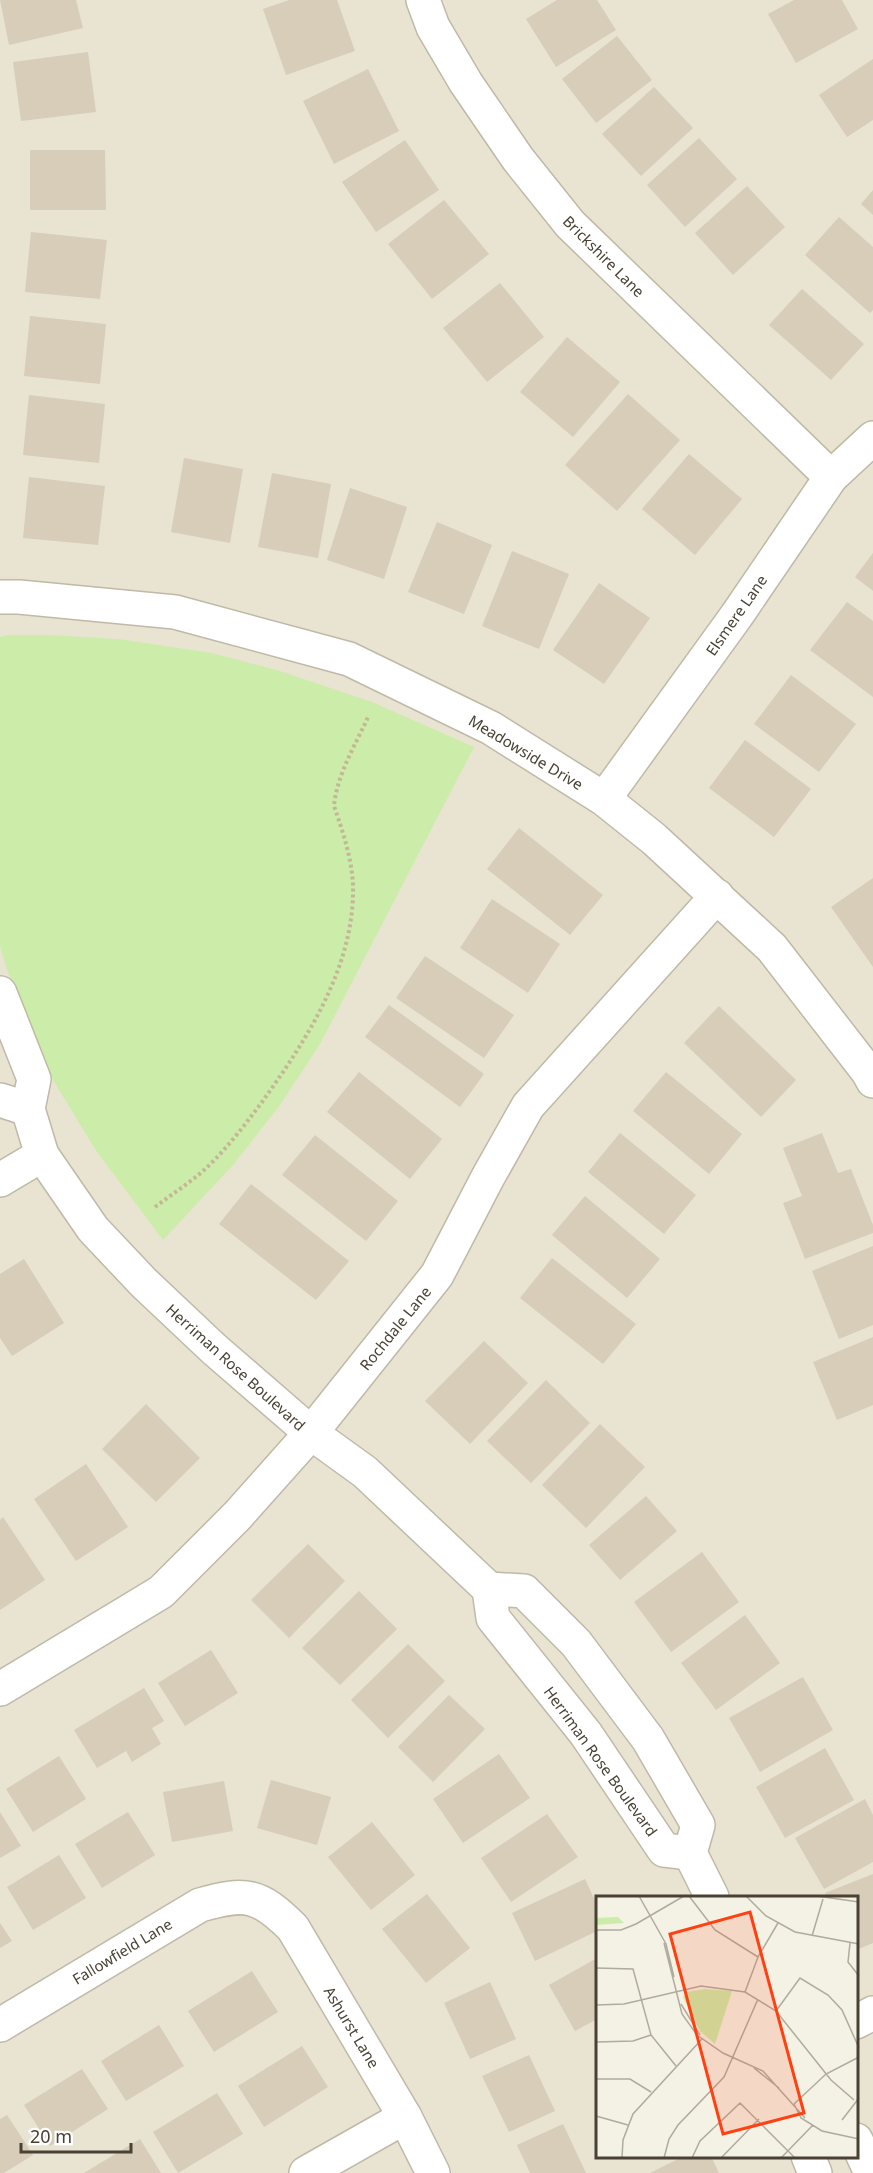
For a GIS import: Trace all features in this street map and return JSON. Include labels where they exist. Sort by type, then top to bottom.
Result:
[{"type":"street","name":"Brickshire Lane","points":[[423,0],[433,27],[466,83],[518,159],[570,224],[831,477]]},
{"type":"street","name":"Elsmere Lane","points":[[604,799],[736,615],[831,477],[873,438]]},
{"type":"street","name":"Meadowside Drive","points":[[0,597],[175,612],[349,659],[491,728],[604,799],[654,839],[772,948],[871,1073]]},
{"type":"street","name":"Rochdale Lane","points":[[0,1689],[161,1592],[238,1515],[310,1433],[437,1275],[528,1106],[717,897]]},
{"type":"street","name":"Herriman Rose Boulevard","points":[[0,993],[34,1079],[14,1104],[42,1155],[93,1229],[144,1283],[213,1349],[310,1433],[365,1472],[489,1589],[493,1618],[586,1734],[664,1850],[690,1852]]},
{"type":"street","points":[[0,1180],[42,1155]]},
{"type":"street","points":[[489,1589],[524,1591],[576,1643],[648,1740],[698,1825],[690,1852],[712,1896]]},
{"type":"street","name":"Fallowfield Lane","points":[[0,2025],[200,1905],[226,1898],[251,1897]]},
{"type":"street","name":"Ashurst Lane","points":[[251,1897],[274,1909],[293,1928],[405,2116],[433,2173]]},
{"type":"street","points":[[858,2021],[873,2013]]},
{"type":"street","points":[[306,2173],[405,2116]]},
{"type":"street","points":[[858,2144],[871,2173]]},
{"type":"street","points":[[808,2158],[815,2173]]},
{"type":"path","points":[[155,1207],[202,1172],[241,1130],[308,1034],[333,981],[346,940],[353,896],[349,855],[334,806],[335,798],[341,774],[369,715]]},
{"type":"shaded area","points":[[0,0],[873,0],[873,2173],[0,2173]]},
{"type":"green space","points":[[7,635],[118,639],[212,653],[280,671],[372,702],[474,747],[320,1044],[280,1105],[234,1164],[163,1240],[97,1152],[42,1062],[0,946],[0,637]]},
{"type":"building","points":[[0,0],[76,0],[83,28],[9,45]]},
{"type":"building","points":[[289,0],[337,0],[355,51],[286,75],[263,9]]},
{"type":"building","points":[[557,0],[597,0],[616,30],[556,67],[526,19]]},
{"type":"building","points":[[794,0],[842,0],[858,29],[796,63],[768,14]]},
{"type":"building","points":[[617,36],[652,80],[596,123],[562,79]]},
{"type":"building","points":[[88,52],[96,112],[21,121],[13,62]]},
{"type":"building","points":[[873,59],[873,120],[847,137],[819,95]]},
{"type":"building","points":[[368,69],[399,131],[334,164],[303,101]]},
{"type":"building","points":[[654,87],[693,128],[641,176],[602,134]]},
{"type":"building","points":[[699,138],[737,179],[685,227],[647,185]]},
{"type":"building","points":[[405,140],[439,190],[376,232],[342,182]]},
{"type":"building","points":[[30,150],[105,150],[106,210],[30,210]]},
{"type":"building","points":[[747,186],[785,227],[733,275],[695,233]]},
{"type":"building","points":[[873,190],[873,215],[861,204]]},
{"type":"building","points":[[444,200],[489,254],[432,299],[388,244]]},
{"type":"building","points":[[839,217],[873,247],[873,310],[870,313],[805,255]]},
{"type":"building","points":[[31,232],[107,240],[100,299],[25,292]]},
{"type":"building","points":[[500,283],[544,337],[487,382],[443,328]]},
{"type":"building","points":[[802,289],[864,344],[831,380],[769,325]]},
{"type":"building","points":[[30,316],[106,324],[100,384],[24,376]]},
{"type":"building","points":[[567,337],[620,382],[573,437],[520,392]]},
{"type":"building","points":[[628,394],[680,440],[617,511],[565,465]]},
{"type":"building","points":[[29,395],[105,404],[99,463],[23,455]]},
{"type":"building","points":[[689,454],[742,499],[695,555],[642,509]]},
{"type":"building","points":[[184,458],[243,469],[230,543],[171,532]]},
{"type":"building","points":[[272,473],[331,484],[318,558],[258,547]]},
{"type":"building","points":[[29,477],[105,486],[98,545],[23,538]]},
{"type":"building","points":[[350,488],[407,507],[384,579],[327,560]]},
{"type":"building","points":[[437,522],[492,545],[464,614],[408,592]]},
{"type":"building","points":[[512,551],[569,574],[539,649],[482,626]]},
{"type":"building","points":[[873,553],[873,591],[855,577]]},
{"type":"building","points":[[599,583],[650,618],[604,684],[553,650]]},
{"type":"building","points":[[847,602],[873,621],[873,697],[810,650]]},
{"type":"building","points":[[791,675],[856,724],[819,772],[754,724]]},
{"type":"building","points":[[745,740],[811,789],[774,837],[709,788]]},
{"type":"building","points":[[519,828],[603,895],[570,935],[487,869]]},
{"type":"building","points":[[873,878],[873,967],[831,907]]},
{"type":"building","points":[[492,899],[560,944],[528,993],[460,948]]},
{"type":"building","points":[[425,956],[514,1015],[484,1058],[396,998]]},
{"type":"building","points":[[389,1005],[484,1074],[460,1107],[365,1037]]},
{"type":"building","points":[[719,1006],[796,1080],[761,1117],[684,1043]]},
{"type":"building","points":[[359,1072],[442,1139],[410,1179],[327,1112]]},
{"type":"building","points":[[666,1072],[742,1134],[709,1174],[633,1111]]},
{"type":"building","points":[[620,1133],[696,1195],[664,1234],[588,1172]]},
{"type":"building","points":[[822,1133],[838,1173],[851,1169],[873,1225],[873,1233],[805,1259],[783,1203],[802,1196],[783,1148]]},
{"type":"building","points":[[315,1135],[398,1201],[366,1241],[282,1175]]},
{"type":"building","points":[[251,1184],[349,1261],[316,1300],[219,1224]]},
{"type":"building","points":[[585,1196],[660,1259],[627,1298],[552,1235]]},
{"type":"building","points":[[873,1246],[873,1325],[839,1339],[812,1271]]},
{"type":"building","points":[[552,1258],[636,1324],[603,1364],[520,1298]]},
{"type":"building","points":[[24,1259],[64,1323],[12,1356],[0,1338],[0,1274]]},
{"type":"building","points":[[873,1337],[873,1405],[837,1420],[813,1362]]},
{"type":"building","points":[[484,1341],[528,1383],[470,1444],[425,1401]]},
{"type":"building","points":[[546,1380],[590,1423],[531,1483],[487,1441]]},
{"type":"building","points":[[146,1404],[200,1458],[156,1502],[102,1449]]},
{"type":"building","points":[[600,1424],[645,1467],[586,1528],[542,1485]]},
{"type":"building","points":[[86,1464],[128,1527],[76,1561],[34,1499]]},
{"type":"building","points":[[646,1496],[677,1531],[620,1580],[589,1545]]},
{"type":"building","points":[[3,1517],[45,1580],[0,1610],[0,1520]]},
{"type":"building","points":[[308,1544],[345,1581],[289,1638],[251,1600]]},
{"type":"building","points":[[702,1552],[739,1602],[671,1652],[634,1602]]},
{"type":"building","points":[[359,1591],[397,1629],[340,1685],[302,1648]]},
{"type":"building","points":[[745,1615],[780,1663],[716,1710],[681,1663]]},
{"type":"building","points":[[408,1644],[445,1681],[388,1738],[351,1700]]},
{"type":"building","points":[[211,1650],[238,1693],[185,1726],[158,1683]]},
{"type":"building","points":[[803,1677],[833,1730],[760,1772],[729,1718]]},
{"type":"building","points":[[144,1688],[164,1721],[152,1728],[161,1744],[132,1762],[126,1751],[97,1768],[74,1730]]},
{"type":"building","points":[[449,1695],[485,1729],[433,1782],[398,1747]]},
{"type":"building","points":[[825,1748],[854,1800],[785,1838],[756,1787]]},
{"type":"building","points":[[499,1754],[530,1798],[463,1843],[433,1799]]},
{"type":"building","points":[[59,1756],[86,1799],[33,1832],[6,1789]]},
{"type":"building","points":[[271,1780],[331,1797],[317,1845],[257,1828]]},
{"type":"building","points":[[224,1781],[233,1831],[172,1842],[163,1792]]},
{"type":"building","points":[[865,1799],[873,1815],[873,1862],[824,1889],[795,1838]]},
{"type":"building","points":[[0,1812],[21,1846],[0,1858]]},
{"type":"building","points":[[128,1812],[155,1855],[102,1888],[75,1844]]},
{"type":"building","points":[[547,1814],[578,1857],[511,1902],[481,1858]]},
{"type":"building","points":[[372,1822],[415,1875],[371,1910],[328,1857]]},
{"type":"building","points":[[59,1855],[86,1898],[33,1930],[7,1887]]},
{"type":"building","points":[[873,1874],[873,1943],[858,1949],[858,1896],[826,1896],[825,1893]]},
{"type":"building","points":[[585,1879],[596,1903],[596,1931],[535,1961],[512,1913]]},
{"type":"building","points":[[427,1894],[470,1948],[426,1983],[382,1929]]},
{"type":"building","points":[[0,1923],[12,1941],[0,1948]]},
{"type":"building","points":[[596,1959],[596,2020],[575,2031],[549,1985]]},
{"type":"building","points":[[252,1971],[278,2012],[214,2052],[188,2011]]},
{"type":"building","points":[[490,1982],[516,2039],[470,2059],[444,2003]]},
{"type":"building","points":[[159,2025],[184,2066],[126,2101],[101,2061]]},
{"type":"building","points":[[302,2046],[328,2087],[264,2127],[238,2086]]},
{"type":"building","points":[[529,2055],[555,2111],[509,2132],[482,2076]]},
{"type":"building","points":[[82,2069],[108,2109],[50,2146],[24,2105]]},
{"type":"building","points":[[217,2093],[243,2134],[178,2173],[153,2132]]},
{"type":"building","points":[[7,2115],[33,2155],[4,2173],[0,2173],[0,2119]]},
{"type":"building","points":[[563,2124],[586,2173],[530,2173],[517,2145]]},
{"type":"building","points":[[140,2139],[161,2173],[84,2173]]},
{"type":"building","points":[[680,2158],[712,2158],[719,2173],[650,2173]]}]
